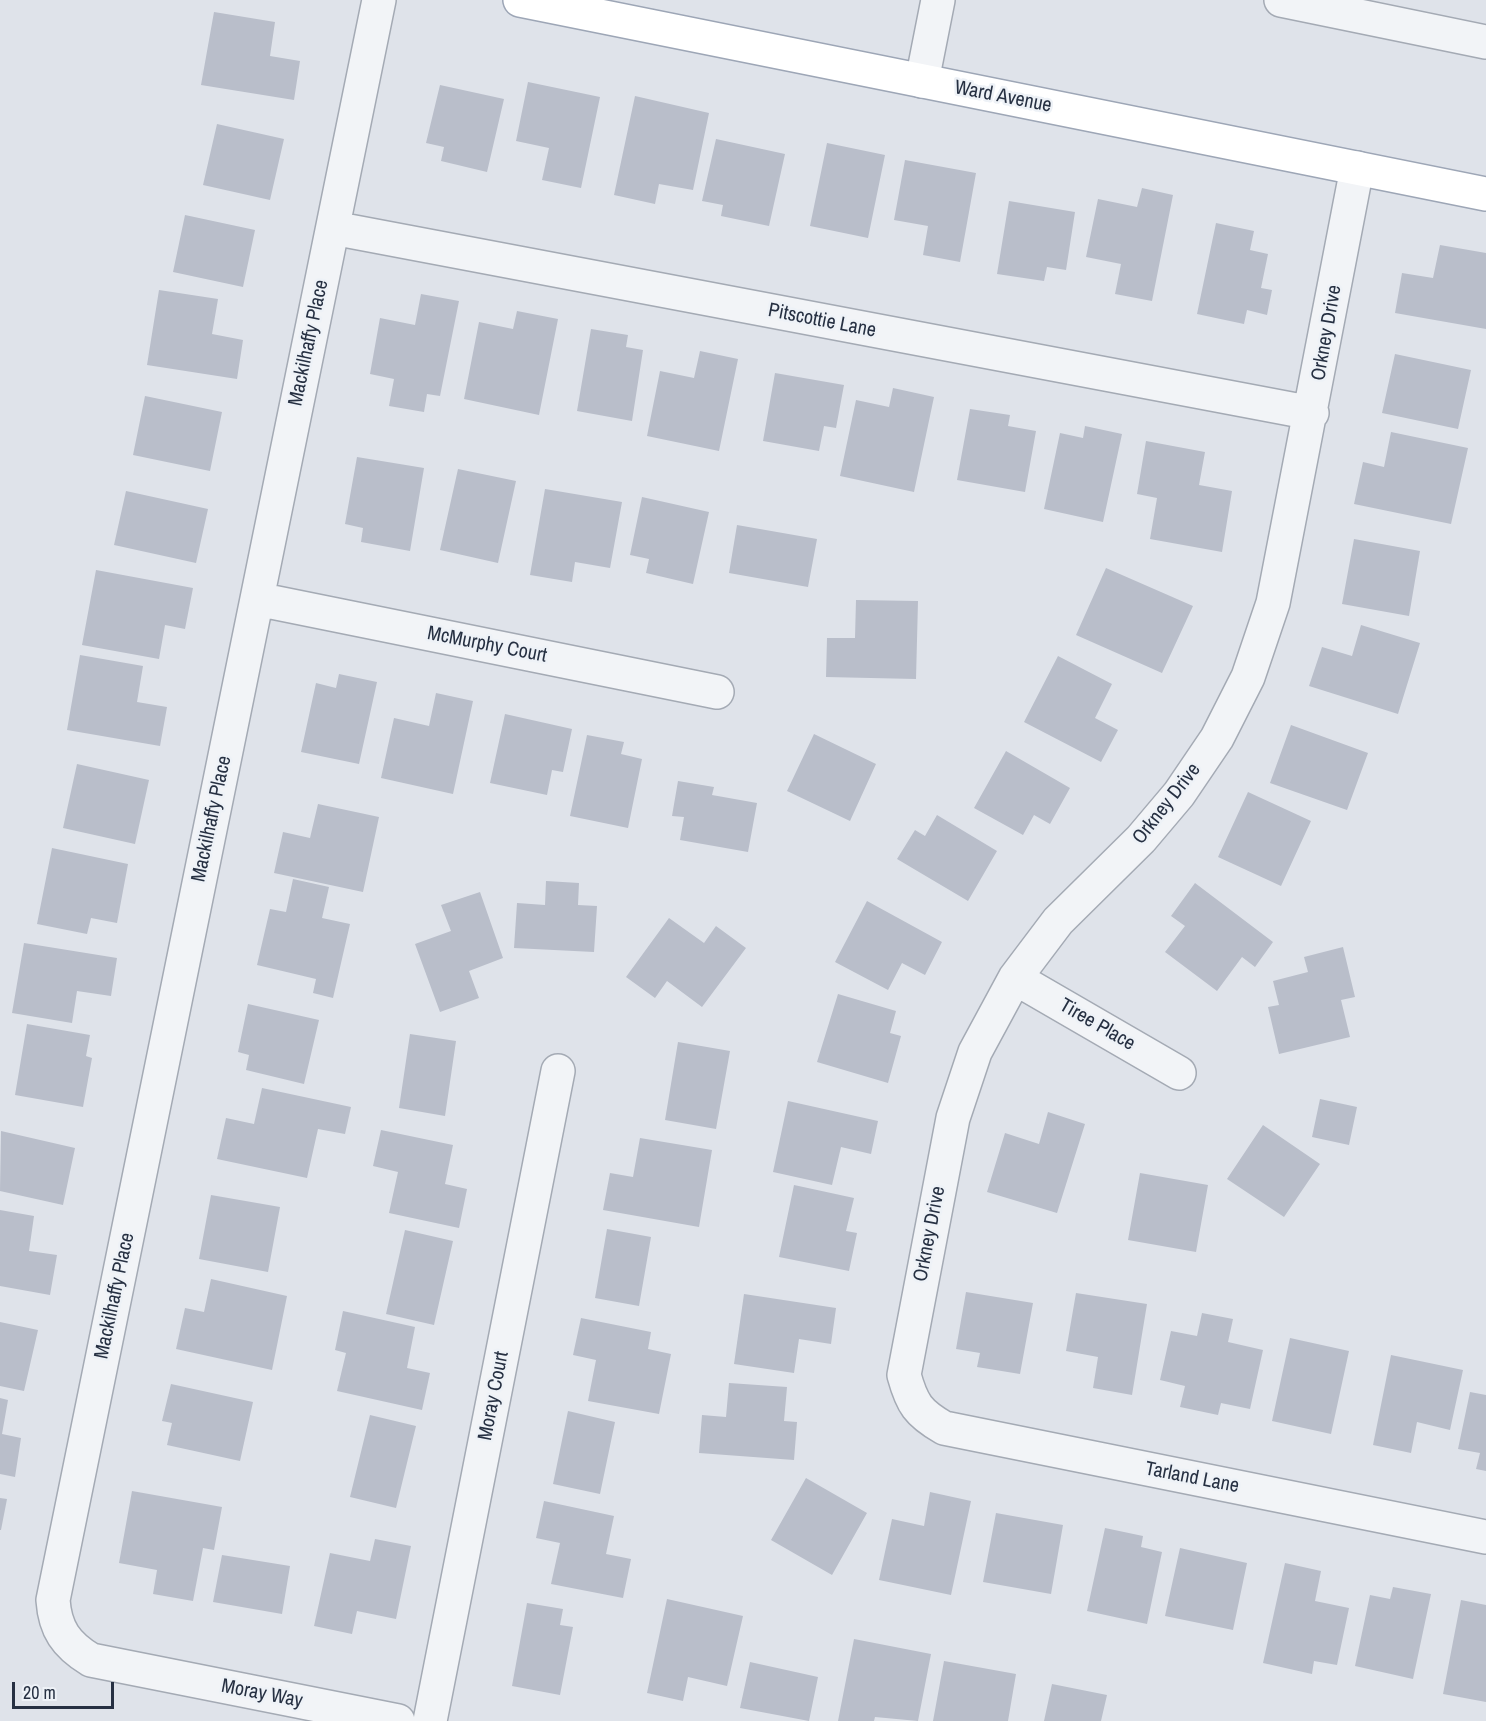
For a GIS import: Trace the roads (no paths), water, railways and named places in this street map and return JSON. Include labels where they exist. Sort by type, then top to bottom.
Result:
[{"type":"main road","name":"Ward Avenue","points":[[520,0],[1486,194]]},
{"type":"street","name":"Mackilhaffy Place","points":[[63,1637],[54,1618],[53,1600],[378,0]]},
{"type":"street","points":[[922,81],[939,0]]},
{"type":"street","points":[[1281,0],[1486,42]]},
{"type":"street","name":"Orkney Drive","points":[[910,1398],[904,1375],[953,1118],[975,1052],[1015,978],[1058,921],[1141,839],[1179,794],[1217,738],[1248,677],[1273,603],[1312,413],[1357,168]]},
{"type":"street","name":"Pitscottie Lane","points":[[333,228],[1312,413]]},
{"type":"street","name":"McMurphy Court","points":[[257,599],[717,692]]},
{"type":"street","name":"Tiree Place","points":[[1015,978],[1179,1073]]},
{"type":"street","name":"Moray Court","points":[[430,1721],[558,1071]]},
{"type":"street","name":"Tarland Lane","points":[[910,1398],[923,1416],[944,1428],[1486,1537]]},
{"type":"street","name":"Moray Way","points":[[63,1637],[74,1649],[91,1660],[398,1721]]}]
